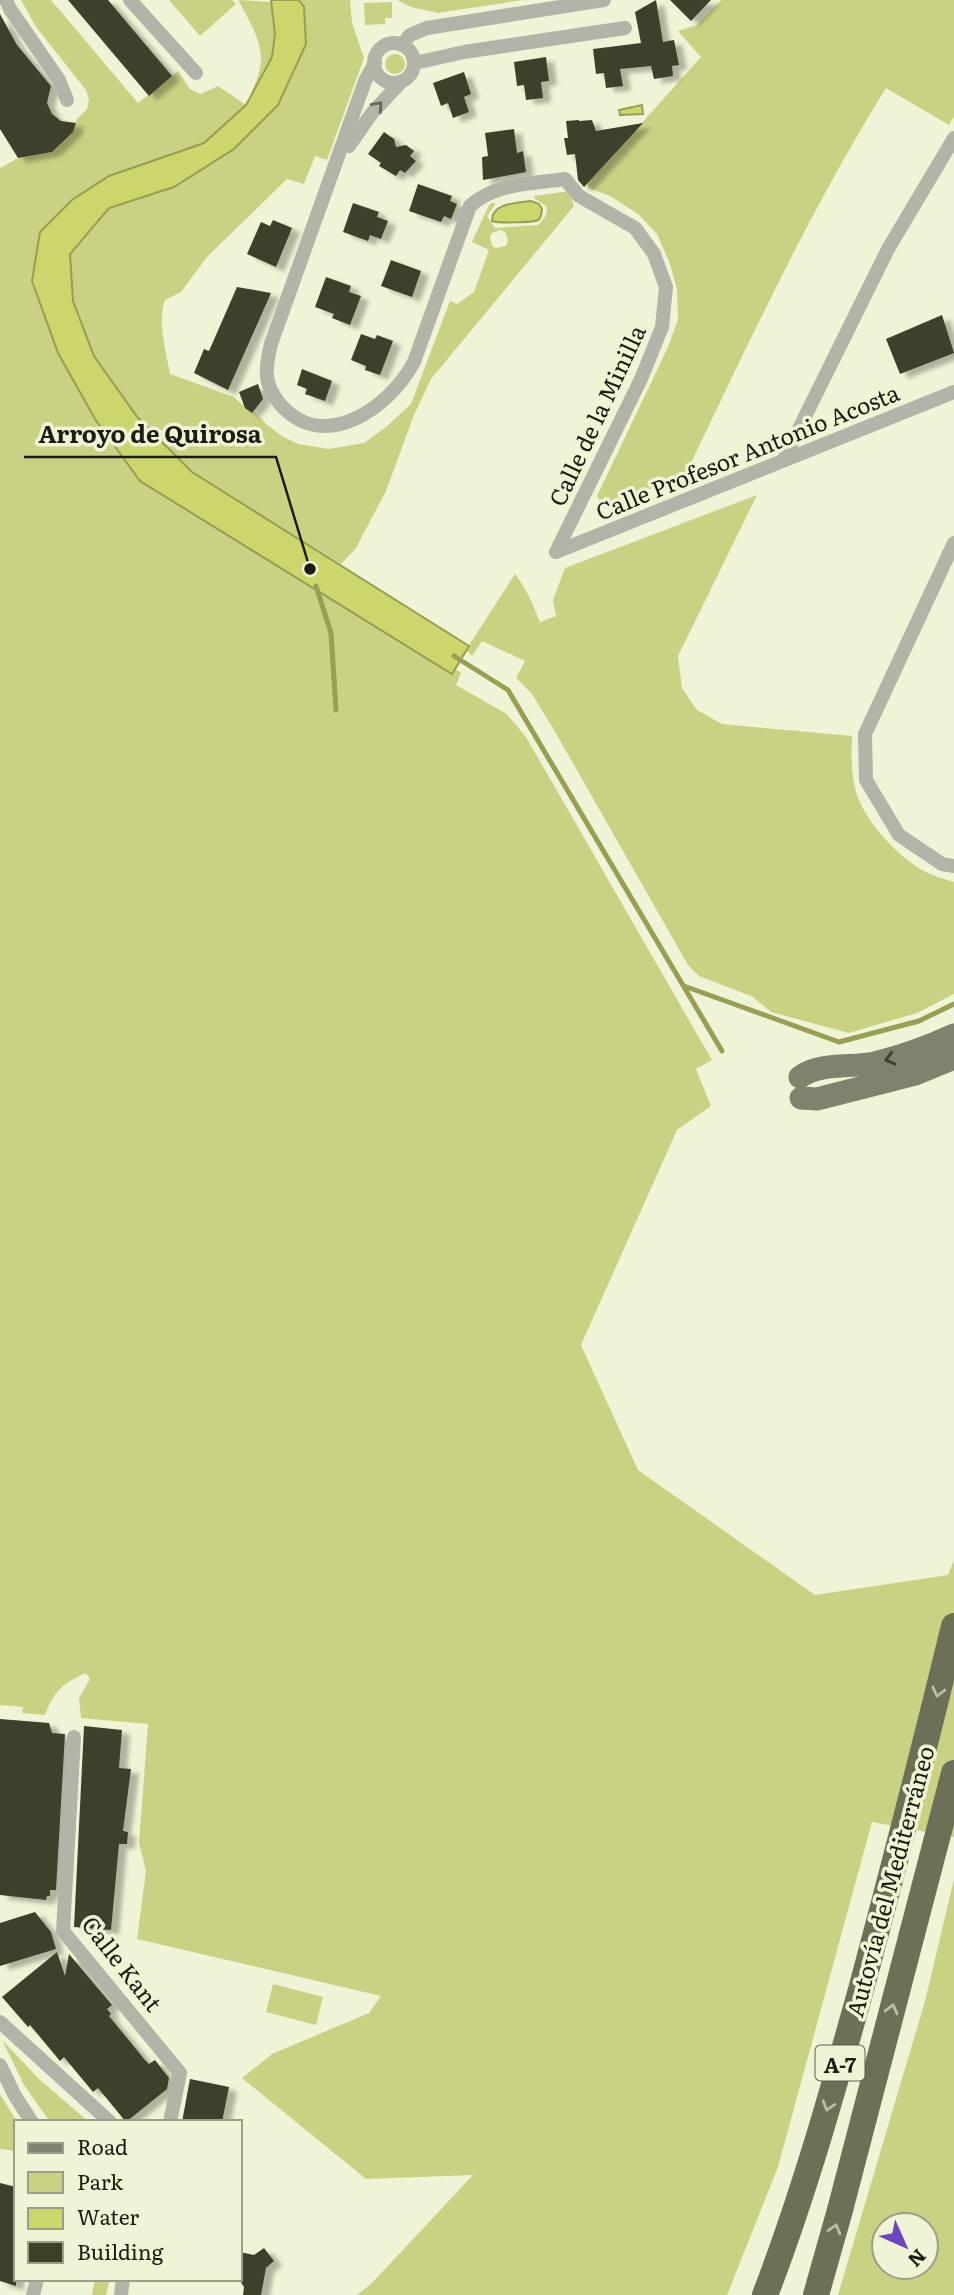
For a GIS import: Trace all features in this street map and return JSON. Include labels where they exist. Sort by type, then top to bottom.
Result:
[{"type":"highway","name":"Autovía del Mediterráneo","points":[[765,2295],[801,2196],[844,2052],[905,1828],[954,1626]]},
{"type":"highway","name":"Autovía del Mediterráneo","points":[[816,2295],[954,1773]]},
{"type":"main road","points":[[954,1035],[912,1053],[872,1063],[810,1070],[800,1087],[817,1099],[915,1074],[954,1058]]},
{"type":"street","points":[[6,0],[59,79],[68,100]]},
{"type":"street","points":[[130,0],[196,73]]},
{"type":"street","points":[[402,45],[410,35],[427,28],[604,0]]},
{"type":"street","points":[[415,63],[464,52],[625,28]]},
{"type":"street","points":[[396,43],[411,52],[415,63],[411,75],[401,82],[388,82],[378,75],[374,63],[383,46],[396,43]]},
{"type":"street","name":"Calle de la Minilla","points":[[374,63],[365,81],[271,344],[265,366],[269,386],[275,398],[290,415],[307,425],[332,426],[356,419],[383,401],[404,380],[414,362],[470,206],[481,196],[498,189],[565,179],[579,197],[635,228],[654,254],[666,287],[662,327],[641,379],[556,552]]},
{"type":"street","name":"Calle de la Minilla","points":[[333,175],[356,134],[401,82]]},
{"type":"street","points":[[784,459],[888,249],[954,138]]},
{"type":"street","name":"Calle Profesor Antonio Acosta","points":[[556,552],[954,392]]},
{"type":"street","points":[[954,543],[865,734],[866,780],[899,835],[942,864],[954,866]]},
{"type":"street","name":"Calle Kant","points":[[74,1737],[63,1931],[180,2073],[170,2120]]},
{"type":"street","points":[[0,2022],[108,2120]]},
{"type":"street","points":[[0,2065],[31,2120]]},
{"type":"green space","points":[[21,0],[51,0],[138,103],[178,71],[190,89],[201,94],[218,86],[246,105],[204,143],[109,176],[72,200],[40,232],[95,419],[452,673],[455,669],[461,673],[456,685],[507,714],[526,737],[712,1060],[696,1069],[711,1106],[677,1130],[581,1345],[638,1470],[815,1595],[948,1575],[954,1560],[954,1837],[872,1822],[778,2167],[727,2295],[357,2295],[371,2284],[473,2175],[366,2179],[242,2078],[272,2054],[369,2013],[381,1996],[137,1939],[146,1871],[139,1843],[148,1724],[81,1718],[79,1698],[90,1679],[86,1673],[60,1689],[45,1715],[22,1713],[23,1707],[0,1705],[0,168],[18,158],[52,152],[73,132],[77,119],[87,109],[89,100],[86,90],[36,27]]},
{"type":"green space","points":[[169,0],[232,0],[236,4],[200,36]]},
{"type":"green space","points":[[238,0],[271,2],[275,34],[272,57],[249,100],[261,59],[255,33]]},
{"type":"green space","points":[[299,0],[350,0],[352,23],[364,58],[327,160],[315,156],[304,184],[287,179],[207,257],[181,292],[165,300],[162,327],[170,374],[234,397],[282,436],[298,444],[329,449],[364,443],[411,404],[450,301],[457,304],[474,292],[489,250],[472,242],[489,205],[494,202],[495,205],[487,216],[495,228],[538,225],[547,211],[546,206],[534,196],[569,191],[574,206],[431,379],[414,415],[386,491],[356,548],[341,564],[192,472],[138,418],[94,356],[73,301],[70,254],[109,208],[174,187],[234,149],[304,7]],"holes":[[[500,230],[505,232],[508,240],[506,246],[492,246],[492,233]]]},
{"type":"green space","points":[[397,0],[523,0],[438,13],[411,7]]},
{"type":"green space","points":[[721,0],[954,0],[954,116],[949,125],[886,88],[805,230],[685,475],[610,505],[602,503],[597,496],[668,347],[678,320],[677,289],[657,234],[638,214],[610,196],[589,188],[587,184],[701,57],[678,31],[697,25]]},
{"type":"green space","points":[[392,2],[392,18],[385,18],[385,24],[365,25],[364,3]]},
{"type":"green space","points":[[395,54],[402,57],[405,64],[402,71],[395,74],[388,71],[385,64],[388,57]]},
{"type":"green space","points":[[757,495],[678,656],[682,688],[697,710],[722,724],[852,736],[854,780],[857,795],[868,817],[884,838],[914,865],[954,882],[954,994],[917,1013],[849,1033],[771,1012],[753,997],[699,976],[688,965],[554,730],[532,694],[516,678],[525,661],[482,641],[472,656],[466,650],[515,574],[540,622],[556,616],[553,600],[565,568]]},
{"type":"green space","points":[[954,1879],[954,2295],[838,2295],[925,2001]]},
{"type":"green space","points":[[273,1984],[323,1997],[316,2025],[266,2012]]},
{"type":"green space","points":[[2,2040],[40,2080],[87,2120],[49,2120],[24,2085]]},
{"type":"green space","points":[[0,2094],[16,2120],[14,2151],[0,2149]]},
{"type":"green space","points":[[95,2281],[110,2281],[106,2295],[92,2295]]},
{"type":"water","points":[[271,0],[299,0],[304,7],[306,44],[278,105],[234,149],[174,187],[109,208],[70,254],[73,301],[94,356],[138,418],[192,472],[469,646],[452,674],[140,481],[95,419],[58,353],[32,281],[40,232],[72,200],[109,176],[204,143],[246,105],[272,57],[275,34]]},
{"type":"water","points":[[642,105],[643,114],[620,115],[619,110]]},
{"type":"water","points":[[531,201],[539,204],[542,209],[538,220],[492,221],[493,215],[500,207]]},
{"type":"building","points":[[68,0],[108,0],[172,76],[149,96]]},
{"type":"building","points":[[656,0],[663,42],[674,40],[679,65],[672,66],[673,76],[654,79],[651,66],[620,69],[623,86],[606,88],[604,73],[596,74],[593,49],[641,43],[635,12]]},
{"type":"building","points":[[670,0],[711,0],[691,21]]},
{"type":"building","points":[[0,14],[17,45],[51,86],[47,103],[52,114],[61,121],[76,123],[73,132],[52,152],[18,158],[0,129]]},
{"type":"building","points":[[546,57],[549,81],[541,82],[543,98],[526,100],[524,85],[517,86],[514,62]]},
{"type":"building","points":[[464,72],[471,94],[464,97],[469,112],[453,118],[448,103],[441,106],[433,83]]},
{"type":"building","points":[[592,120],[596,131],[643,123],[584,187],[578,180],[575,154],[567,155],[564,138],[568,138],[566,121]]},
{"type":"building","points":[[514,129],[517,153],[523,151],[526,172],[483,180],[482,157],[488,156],[485,133]]},
{"type":"building","points":[[384,132],[394,139],[396,147],[406,145],[414,151],[410,156],[416,161],[405,173],[400,170],[396,176],[379,166],[381,163],[368,154]]},
{"type":"building","points":[[418,184],[452,196],[450,201],[457,204],[451,219],[444,216],[441,222],[409,211]]},
{"type":"building","points":[[353,203],[379,212],[377,217],[388,221],[381,239],[370,235],[368,241],[343,232]]},
{"type":"building","points":[[273,220],[292,228],[276,267],[247,254],[261,222],[270,226]]},
{"type":"building","points":[[391,260],[421,271],[412,297],[381,286]]},
{"type":"building","points":[[326,277],[351,286],[349,292],[361,296],[350,325],[332,318],[334,314],[315,307]]},
{"type":"building","points":[[237,287],[271,293],[228,390],[194,373],[204,349],[209,351]]},
{"type":"building","points":[[942,315],[954,353],[900,374],[886,339]]},
{"type":"building","points":[[361,334],[375,339],[377,335],[393,341],[380,375],[365,370],[366,366],[351,360]]},
{"type":"building","points":[[302,369],[332,381],[325,401],[305,394],[307,389],[297,385]]},
{"type":"building","points":[[258,384],[263,399],[252,413],[245,408],[239,392]]},
{"type":"building","points":[[0,1719],[49,1723],[52,1733],[65,1734],[56,1890],[50,1890],[50,1896],[47,1896],[46,1900],[0,1895]]},
{"type":"building","points":[[84,1726],[122,1730],[119,1768],[131,1769],[123,1831],[128,1832],[127,1844],[119,1844],[111,1930],[74,1927]]},
{"type":"building","points":[[35,1912],[51,1932],[56,1949],[0,1966],[0,1923]]},
{"type":"building","points":[[57,1952],[65,1976],[69,1954],[112,2005],[107,2009],[111,2014],[109,2016],[145,2060],[149,2064],[155,2060],[169,2078],[167,2089],[128,2120],[124,2120],[98,2088],[93,2092],[64,2057],[60,2061],[2,1997]]},
{"type":"building","points":[[190,2079],[229,2087],[222,2120],[182,2120]]},
{"type":"building","points":[[0,2183],[14,2186],[16,2286],[0,2281]]},
{"type":"building","points":[[264,2248],[274,2261],[266,2268],[261,2295],[243,2295],[244,2287],[240,2281],[242,2252],[254,2255]]},
{"type":"waterway","points":[[316,586],[331,633],[336,710]]},
{"type":"waterway","points":[[454,656],[508,690],[722,1051]]},
{"type":"waterway","points":[[684,986],[839,1042],[919,1021],[954,1004]]},
{"type":"place","name":"Arroyo de Quirosa","points":[[310,569]]}]
